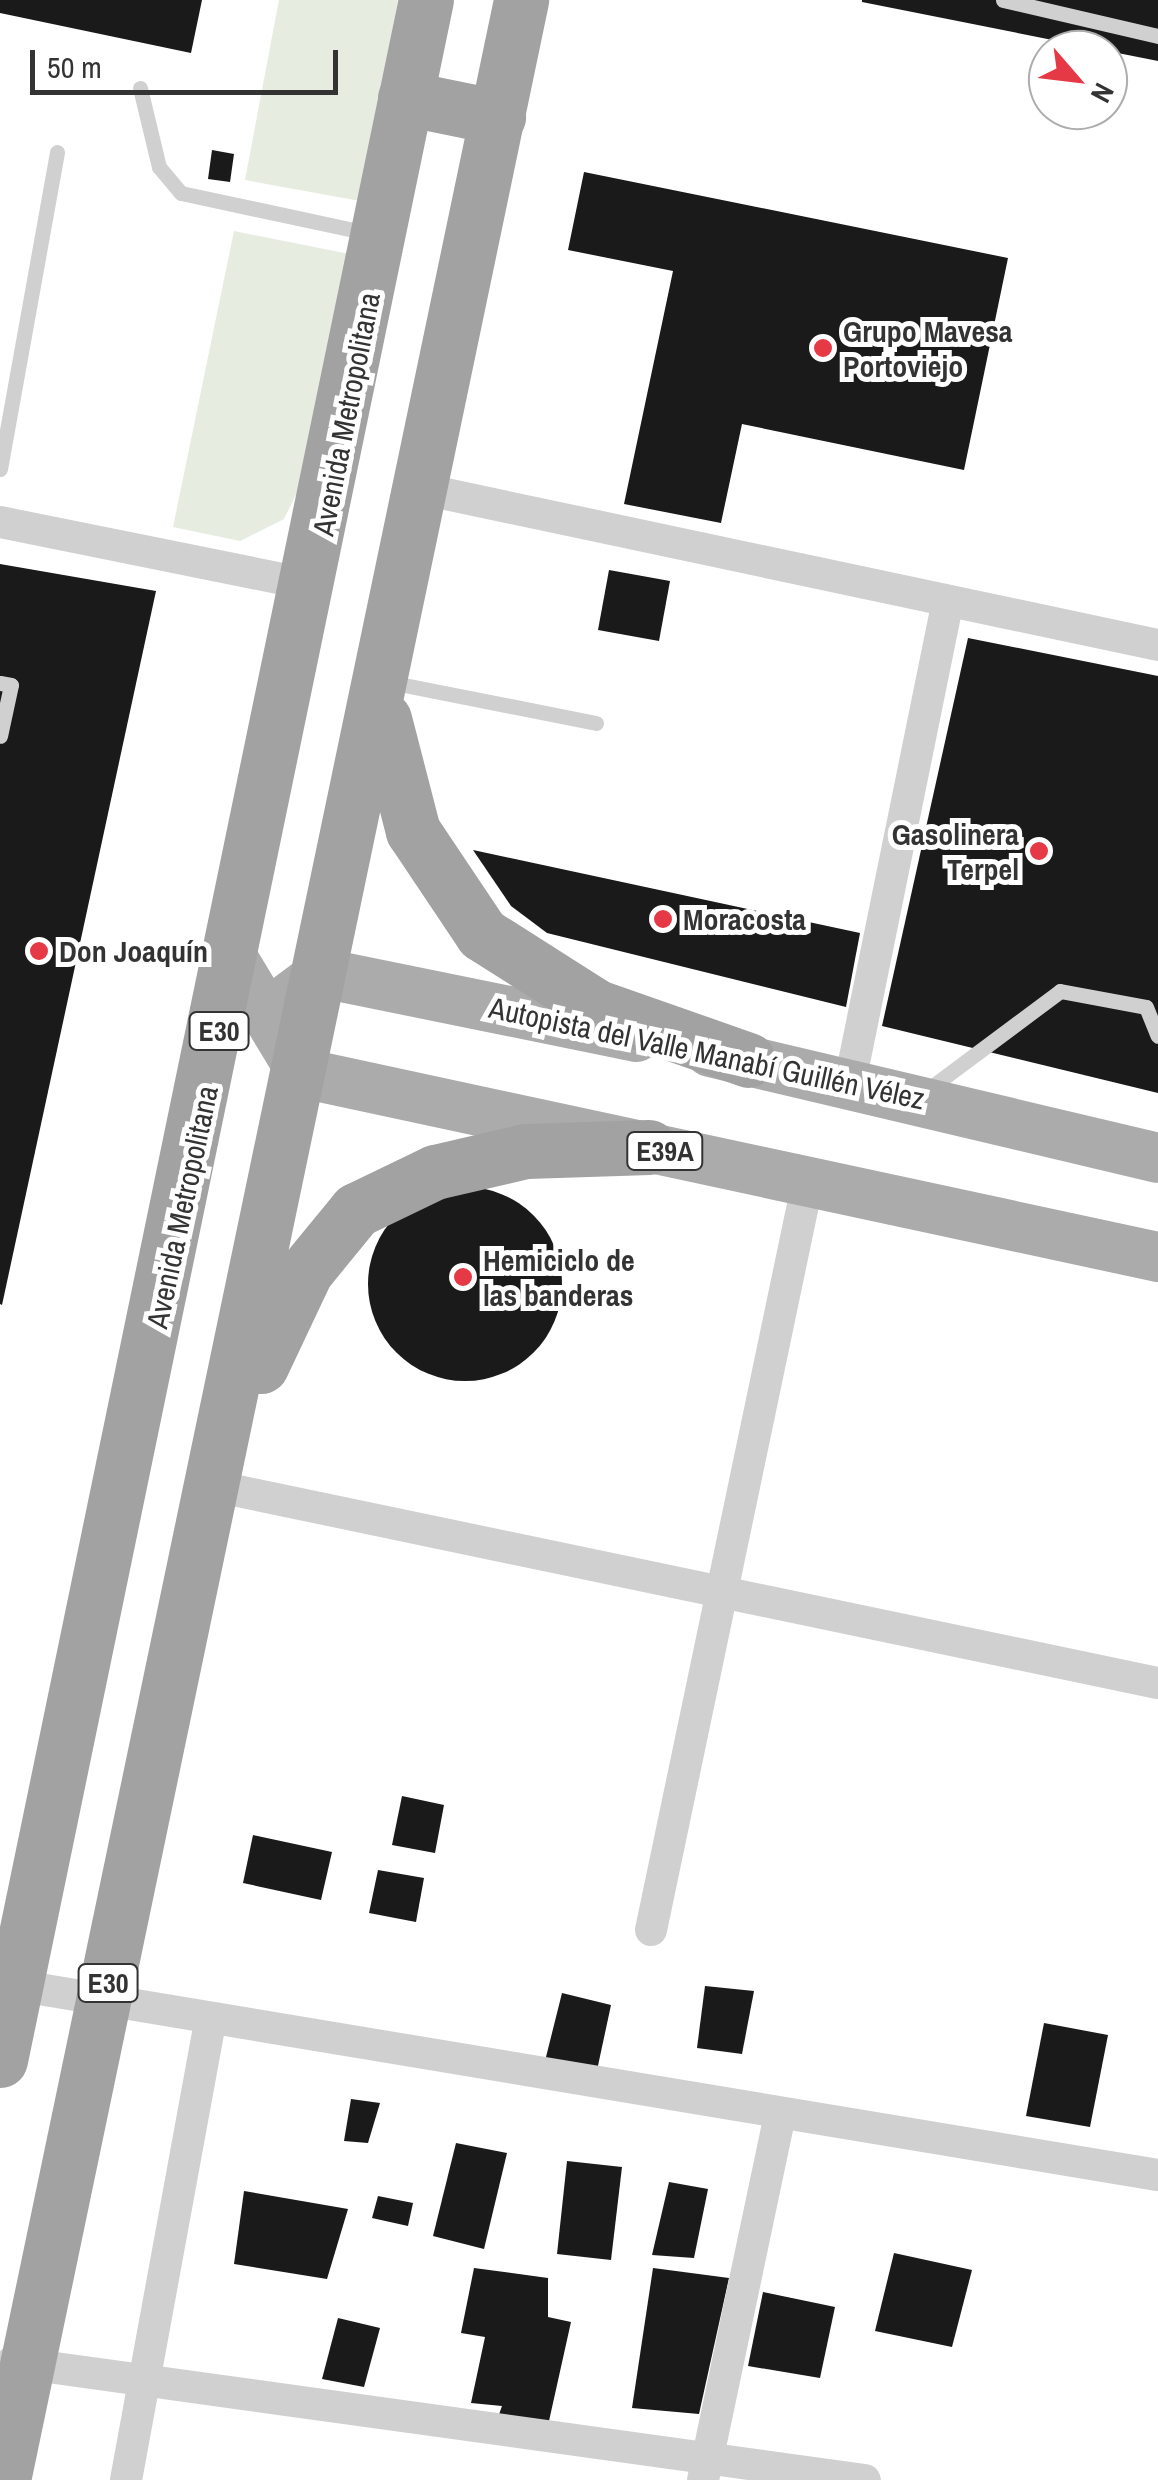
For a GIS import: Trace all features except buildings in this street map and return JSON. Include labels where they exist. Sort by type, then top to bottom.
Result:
[{"type":"highway","name":"Avenida Metropolitana","points":[[0,2060],[8,1980],[214,1054],[312,585],[426,0]]},
{"type":"highway","name":"E30","points":[[4,2480],[14,2362],[104,2000],[382,692],[521,0]]},
{"type":"highway","points":[[405,98],[498,118]]},
{"type":"highway","points":[[382,692],[413,832],[482,934],[597,1007],[748,1060]]},
{"type":"highway","points":[[214,1486],[306,1271],[356,1210],[435,1172],[526,1151],[649,1147]]},
{"type":"main road","points":[[233,959],[302,1074]]},
{"type":"main road","points":[[214,1054],[322,973]]},
{"type":"main road","name":"Autopista del Valle Manabí Guillén Vélez","points":[[322,973],[850,1082],[1158,1158]]},
{"type":"main road","name":"E39A","points":[[302,1074],[1158,1257]]},
{"type":"street","points":[[422,489],[1158,644]]},
{"type":"street","points":[[0,522],[312,585]]},
{"type":"street","points":[[850,1082],[948,600]]},
{"type":"street","points":[[651,1930],[725,1592],[808,1181]]},
{"type":"street","points":[[214,1486],[1158,1682]]},
{"type":"street","points":[[8,1980],[210,2020],[779,2118],[1158,2175]]},
{"type":"street","points":[[126,2480],[210,2020]]},
{"type":"street","points":[[706,2468],[779,2118]]},
{"type":"street","points":[[14,2362],[146,2378],[706,2468],[865,2480]]},
{"type":"lane","points":[[1003,0],[1158,36]]},
{"type":"lane","points":[[140,88],[168,183],[245,208],[381,236]]},
{"type":"lane","points":[[0,469],[57,152]]},
{"type":"lane","points":[[0,683],[11,685],[0,736]]},
{"type":"lane","points":[[382,692],[596,723]]},
{"type":"lane","points":[[917,1097],[1060,991],[1146,1007],[1158,1036]]},
{"type":"shaded area","points":[[279,0],[398,0],[360,201],[245,180]]},
{"type":"shaded area","points":[[234,231],[349,254],[300,486],[284,519],[240,541],[173,527]]},
{"type":"place","name":"Grupo Mavesa Portoviejo","points":[[823,348]]},
{"type":"place","name":"Gasolinera Terpel","points":[[1039,851]]},
{"type":"place","name":"Moracosta","points":[[663,919]]},
{"type":"place","name":"Don Joaquín","points":[[39,951]]},
{"type":"place","name":"Hemiciclo de las banderas","points":[[463,1277]]}]
